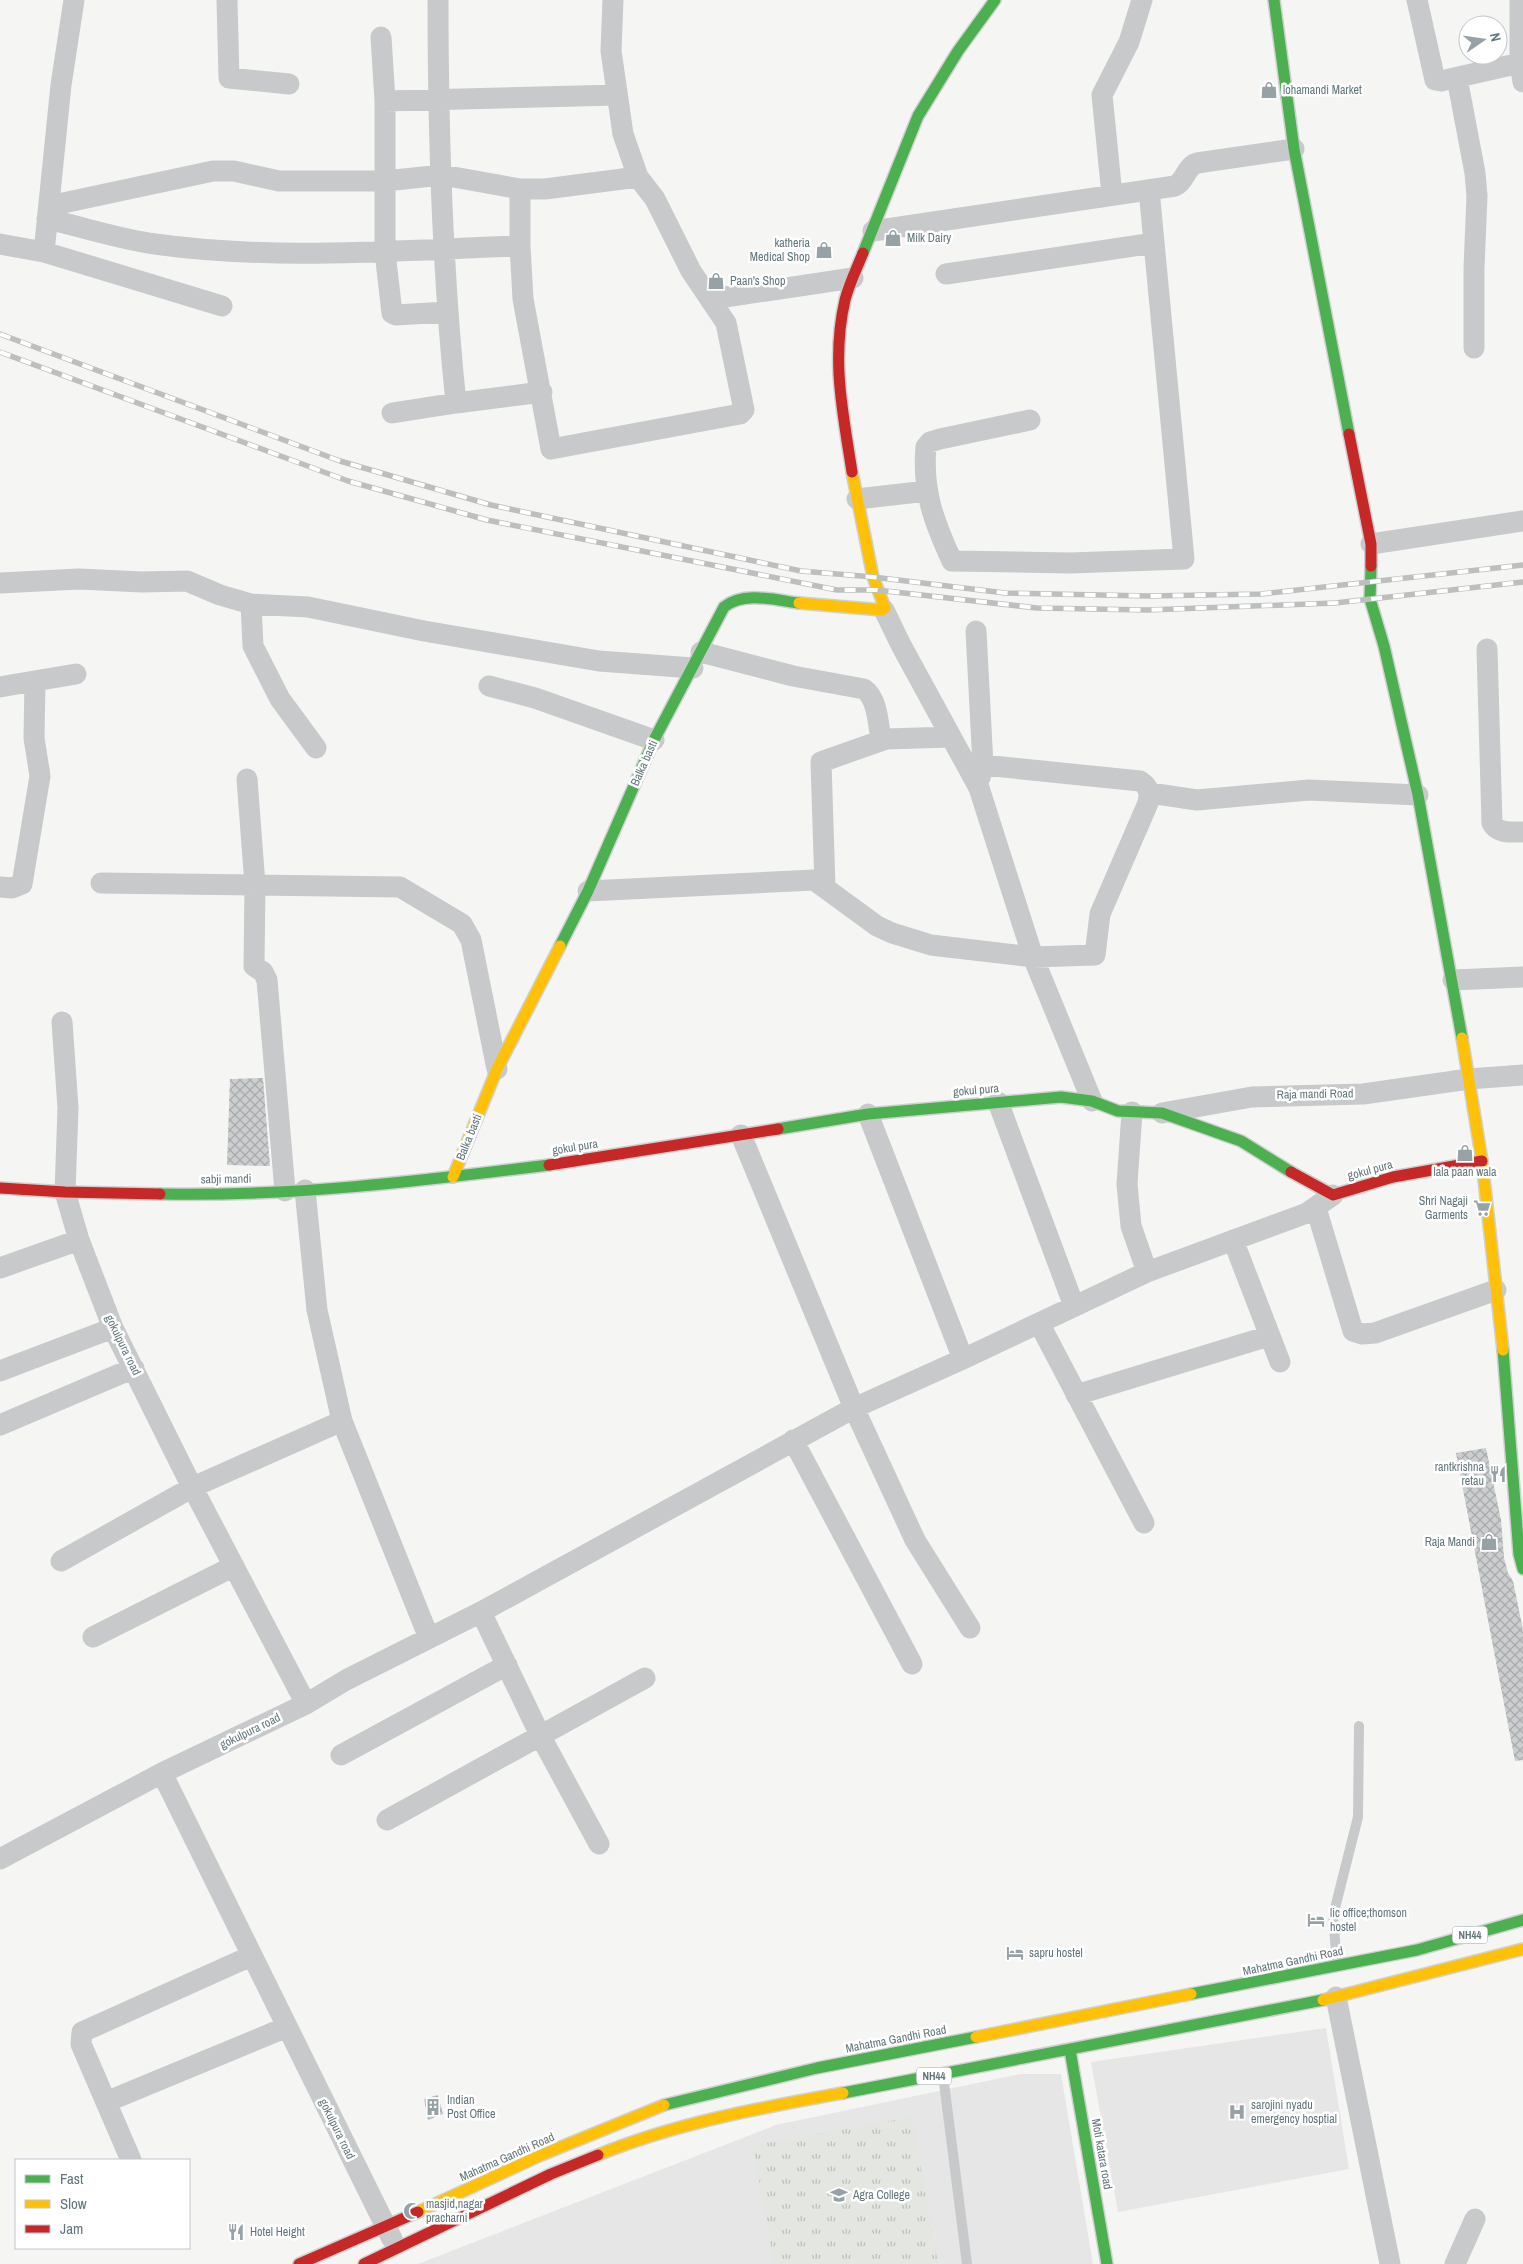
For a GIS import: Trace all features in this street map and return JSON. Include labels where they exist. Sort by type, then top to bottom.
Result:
[{"type":"main road","points":[[884,610],[885,606],[873,577],[845,432],[837,366],[845,300],[918,116],[958,51],[995,0]]},
{"type":"main road","points":[[1274,0],[1294,149],[1370,544],[1370,599],[1384,646],[1418,795],[1453,980],[1469,1079],[1482,1161],[1518,1479],[1519,1554],[1523,1569]]},
{"type":"main road","name":"Balka basti","points":[[453,1177],[497,1069],[588,891],[654,740],[724,607],[728,602],[741,598],[884,610]]},
{"type":"main road","name":"gokul pura","points":[[453,1177],[553,1165],[868,1114],[1061,1097],[1092,1101],[1106,1108],[1132,1112],[1162,1113],[1241,1141],[1328,1194],[1334,1194],[1393,1177],[1482,1161]]},
{"type":"main road","name":"sabji mandi","points":[[0,1188],[65,1192],[164,1194],[295,1191],[453,1177]]},
{"type":"main road","name":"Mahatma Gandhi Road","points":[[299,2264],[386,2227],[539,2156],[658,2107],[817,2068],[1283,1978],[1417,1950],[1523,1920]]},
{"type":"main road","name":"NH44","points":[[364,2264],[551,2174],[620,2146],[754,2109],[1070,2050],[1336,1997],[1523,1949]]},
{"type":"main road","name":"Moti katara road","points":[[1070,2050],[1107,2264]]},
{"type":"street","points":[[34,250],[48,212],[61,85],[74,0]]},
{"type":"street","points":[[227,0],[229,78],[289,84]]},
{"type":"street","points":[[438,0],[438,100],[447,312],[456,402]]},
{"type":"street","points":[[520,189],[520,246],[523,299],[542,392],[551,449],[740,414],[744,410],[726,323],[712,299],[691,271],[655,199],[638,177],[622,134],[612,52],[613,0]]},
{"type":"street","points":[[1112,195],[1102,96],[1131,37],[1142,0]]},
{"type":"street","points":[[1417,0],[1435,80],[1441,81],[1522,73],[1520,0]]},
{"type":"street","points":[[382,37],[385,252],[392,314],[447,312]]},
{"type":"street","points":[[1457,78],[1475,173],[1477,196],[1474,268],[1474,348]]},
{"type":"street","points":[[384,101],[617,95]]},
{"type":"street","points":[[873,231],[1178,185],[1190,167],[1197,163],[1294,149]]},
{"type":"street","points":[[48,212],[213,171],[234,171],[279,181],[385,181],[442,175],[520,189],[545,189],[638,177]]},
{"type":"street","points":[[1030,420],[930,442],[926,447],[927,492],[936,526],[952,561],[1070,563],[1184,559],[1149,190]]},
{"type":"street","points":[[48,212],[154,244],[245,252],[385,252],[520,246]]},
{"type":"street","points":[[946,274],[1154,243]]},
{"type":"street","points":[[0,244],[34,250],[222,306]]},
{"type":"street","points":[[712,299],[853,278]]},
{"type":"street","points":[[392,414],[456,402],[542,392]]},
{"type":"street","points":[[857,499],[927,492]]},
{"type":"street","points":[[1370,544],[1523,521]]},
{"type":"street","points":[[0,583],[79,579],[142,582],[187,581],[220,595],[251,604],[308,607],[424,631],[598,661],[697,660],[864,688],[869,692],[872,699],[881,740]]},
{"type":"street","points":[[251,604],[253,646],[280,700],[316,748]]},
{"type":"street","points":[[884,610],[979,788],[1033,957],[1092,1101]]},
{"type":"street","points":[[976,631],[983,765],[979,788]]},
{"type":"street","points":[[1487,649],[1492,823],[1494,828],[1500,831],[1523,832]]},
{"type":"street","points":[[0,687],[76,674]]},
{"type":"street","points":[[0,887],[12,888],[22,884],[40,776],[34,738],[35,681]]},
{"type":"street","points":[[489,686],[540,700],[654,740]]},
{"type":"street","points":[[825,887],[821,762],[881,740],[951,737]]},
{"type":"street","points":[[983,765],[1140,781],[1150,793]]},
{"type":"street","points":[[247,778],[255,885],[254,966],[256,969],[264,972],[267,980],[295,1191],[317,1310],[342,1421],[429,1638]]},
{"type":"street","points":[[1150,793],[1197,800],[1309,790],[1418,795]]},
{"type":"street","points":[[588,891],[809,880],[825,887],[877,926],[892,933],[932,945],[1033,957],[1096,955],[1100,914],[1150,793]]},
{"type":"street","points":[[101,883],[400,887],[462,924],[471,940],[497,1069]]},
{"type":"street","points":[[1453,980],[1523,977]]},
{"type":"street","name":"gokulpura road","points":[[62,1022],[68,1108],[65,1192],[79,1240],[113,1328],[306,1704],[162,1773],[396,2248]]},
{"type":"street","name":"Raja mandi Road","points":[[1162,1113],[1252,1097],[1363,1094],[1469,1079],[1523,1075]]},
{"type":"street","points":[[998,1102],[1074,1306]]},
{"type":"street","points":[[1132,1112],[1126,1184],[1132,1226],[1147,1272]]},
{"type":"street","points":[[868,1114],[962,1359]]},
{"type":"street","points":[[741,1135],[854,1408],[915,1540],[970,1628]]},
{"type":"street","points":[[306,1704],[346,1680],[481,1612],[854,1408],[1147,1272],[1292,1219],[1316,1208],[1334,1194]]},
{"type":"street","points":[[1316,1208],[1353,1331],[1362,1334],[1376,1333],[1496,1290]]},
{"type":"street","points":[[0,1268],[79,1240]]},
{"type":"street","points":[[1233,1240],[1280,1362]]},
{"type":"street","points":[[1039,1323],[1144,1523]]},
{"type":"street","points":[[0,1371],[113,1328]]},
{"type":"street","points":[[1076,1395],[1270,1336]]},
{"type":"street","points":[[0,1425],[134,1368]]},
{"type":"street","points":[[61,1561],[193,1487],[342,1421]]},
{"type":"street","points":[[793,1440],[912,1664]]},
{"type":"street","points":[[93,1636],[234,1566]]},
{"type":"street","points":[[481,1612],[541,1737],[599,1844]]},
{"type":"street","points":[[341,1755],[507,1665]]},
{"type":"street","points":[[388,1820],[645,1678]]},
{"type":"street","points":[[0,1859],[162,1773]]},
{"type":"street","points":[[131,2159],[81,2044],[82,2032],[252,1956]]},
{"type":"street","points":[[1336,1997],[1390,2264]]},
{"type":"street","points":[[106,2102],[287,2027]]},
{"type":"street","points":[[1455,2264],[1475,2219]]},
{"type":"lane","points":[[1337,1966],[1333,1916],[1358,1817],[1359,1726]]},
{"type":"lane","points":[[943,2074],[967,2264]]},
{"type":"shaded area","points":[[1326,2028],[1349,2169],[1118,2212],[1091,2062]]},
{"type":"shaded area","name":"Agra College","points":[[1021,2074],[1061,2074],[1093,2264],[418,2264],[776,2125]]},
{"type":"green space","points":[[912,2117],[938,2264],[774,2264],[753,2145]]},
{"type":"building","points":[[263,1078],[270,1166],[227,1165],[230,1079]]},
{"type":"building","name":"Raja Mandi","points":[[1486,1448],[1501,1520],[1504,1558],[1508,1573],[1513,1581],[1523,1630],[1523,1760],[1515,1761],[1456,1453]]},
{"type":"building","name":"Indian Post Office","points":[[438,2095],[443,2114],[428,2120],[424,2099]]},
{"type":"railway","points":[[0,334],[340,461],[491,505],[801,571],[873,577],[1005,593],[1149,596],[1261,594],[1523,565]]},
{"type":"railway","points":[[0,352],[348,481],[487,520],[837,590],[877,590],[1037,608],[1148,610],[1335,603],[1523,582]]},
{"type":"traffic: fast","points":[[863,253],[918,116],[958,51],[995,0]]},
{"type":"traffic: fast","points":[[1274,0],[1294,149],[1349,434]]},
{"type":"traffic: fast","points":[[1371,566],[1370,599],[1384,646],[1418,795],[1462,1038]]},
{"type":"traffic: fast","points":[[560,946],[588,891],[654,740],[724,607],[732,602],[750,598],[799,603]]},
{"type":"traffic: fast","points":[[778,1129],[868,1114],[1061,1097],[1092,1101],[1118,1111],[1162,1113],[1241,1141],[1291,1172]]},
{"type":"traffic: fast","points":[[160,1194],[257,1193],[355,1187],[549,1165]]},
{"type":"traffic: fast","points":[[1503,1350],[1519,1554],[1523,1569]]},
{"type":"traffic: fast","points":[[1191,1994],[1417,1950],[1523,1920]]},
{"type":"traffic: fast","points":[[843,2093],[1323,2000]]},
{"type":"traffic: fast","points":[[664,2105],[817,2068],[976,2037]]},
{"type":"traffic: fast","points":[[1070,2050],[1107,2264]]},
{"type":"traffic: slow","points":[[799,603],[882,610],[885,608],[873,577],[852,472]]},
{"type":"traffic: slow","points":[[453,1177],[497,1069],[560,946]]},
{"type":"traffic: slow","points":[[1462,1038],[1482,1161],[1503,1350]]},
{"type":"traffic: slow","points":[[1323,2000],[1523,1949]]},
{"type":"traffic: slow","points":[[976,2037],[1191,1994]]},
{"type":"traffic: slow","points":[[598,2155],[688,2125],[843,2093]]},
{"type":"traffic: slow","points":[[418,2212],[539,2156],[664,2105]]},
{"type":"traffic: jam","points":[[852,472],[840,386],[839,344],[845,300],[863,253]]},
{"type":"traffic: jam","points":[[1349,434],[1371,544],[1371,566]]},
{"type":"traffic: jam","points":[[549,1165],[778,1129]]},
{"type":"traffic: jam","points":[[1291,1172],[1333,1195],[1393,1177],[1482,1161]]},
{"type":"traffic: jam","points":[[0,1188],[65,1192],[160,1194]]},
{"type":"traffic: jam","points":[[364,2264],[551,2174],[598,2155]]},
{"type":"traffic: jam","points":[[299,2264],[418,2212]]},
{"type":"place","name":"lohamandi Market","points":[[1269,90]]},
{"type":"place","name":"Milk Dairy","points":[[893,238]]},
{"type":"place","name":"katheria Medical Shop","points":[[824,250]]},
{"type":"place","name":"Paan's Shop","points":[[716,281]]},
{"type":"place","name":"lala paan wala","points":[[1465,1153]]},
{"type":"place","name":"Shri Nagaji Garments","points":[[1482,1208]]},
{"type":"place","name":"rantkrishna retau","points":[[1498,1474]]},
{"type":"place","name":"Raja Mandi","points":[[1489,1542]]},
{"type":"place","name":"lic office;thomson hostel","points":[[1316,1920]]},
{"type":"place","name":"sapru hostel","points":[[1015,1953]]},
{"type":"place","name":"Indian Post Office","points":[[433,2107]]},
{"type":"place","name":"sarojini nyadu emergency hosptial","points":[[1237,2112]]},
{"type":"place","name":"Agra College","points":[[839,2195]]},
{"type":"place","name":"masjid,nagar pracharni","points":[[412,2211]]},
{"type":"place","name":"Hotel Height","points":[[236,2232]]}]
